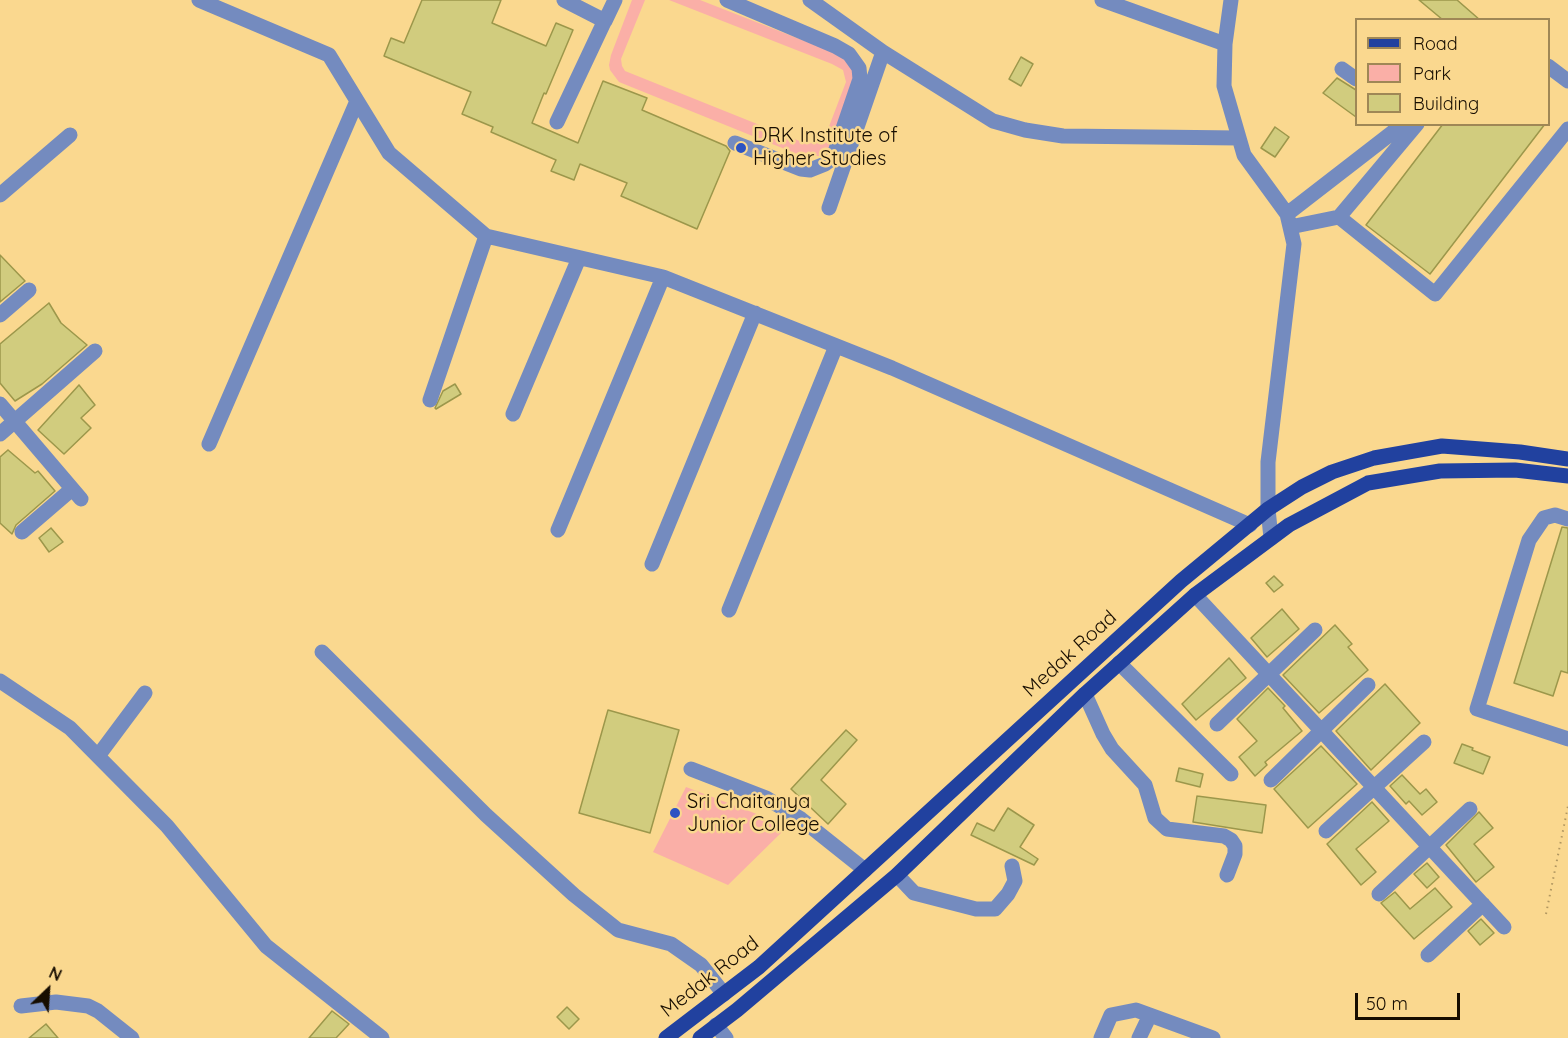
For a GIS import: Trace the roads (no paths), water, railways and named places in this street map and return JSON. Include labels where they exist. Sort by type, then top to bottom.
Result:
[{"type":"main road","name":"Medak Road","points":[[666,1038],[759,967],[1181,581],[1268,509],[1302,487],[1332,472],[1374,458],[1442,446],[1520,452],[1568,459]]},
{"type":"main road","name":"Medak Road","points":[[700,1038],[897,875],[1085,694],[1195,595],[1289,525],[1368,483],[1440,471],[1515,470],[1568,476]]},
{"type":"street","points":[[199,0],[329,55],[389,153],[486,236],[663,277],[892,368],[1250,525]]},
{"type":"street","points":[[564,0],[605,21],[606,18]]},
{"type":"street","points":[[556,122],[615,0]]},
{"type":"street","points":[[727,0],[836,46],[849,54],[858,68],[860,79],[833,158],[825,164],[810,170],[801,169],[735,143]]},
{"type":"street","points":[[810,0],[883,52],[993,121],[1025,130],[1063,136],[1239,138]]},
{"type":"street","points":[[1102,0],[1225,45]]},
{"type":"street","points":[[1231,0],[1225,45],[1224,86],[1244,155],[1289,221],[1294,244],[1268,462],[1268,509],[1271,538]]},
{"type":"street","points":[[829,208],[883,52]]},
{"type":"street","points":[[1550,68],[1568,81]]},
{"type":"street","points":[[1342,69],[1355,78]]},
{"type":"street","points":[[209,444],[357,101]]},
{"type":"street","points":[[1289,221],[1398,126]]},
{"type":"street","points":[[1340,217],[1415,126]]},
{"type":"street","points":[[1289,221],[1340,217],[1435,294],[1568,129]]},
{"type":"street","points":[[0,195],[70,135]]},
{"type":"street","points":[[430,400],[486,236]]},
{"type":"street","points":[[513,414],[579,258]]},
{"type":"street","points":[[558,531],[663,277]]},
{"type":"street","points":[[0,315],[29,290]]},
{"type":"street","points":[[652,564],[755,313]]},
{"type":"street","points":[[729,610],[836,346]]},
{"type":"street","points":[[0,434],[95,351]]},
{"type":"street","points":[[0,404],[76,494],[22,532]]},
{"type":"street","points":[[1568,519],[1555,515],[1544,518],[1529,540],[1477,709],[1568,739]]},
{"type":"street","points":[[1195,595],[1504,927]]},
{"type":"street","points":[[1217,724],[1315,630]]},
{"type":"street","points":[[322,652],[486,815],[574,895],[618,930],[671,944],[701,965],[724,994]]},
{"type":"street","points":[[1119,663],[1231,774]]},
{"type":"street","points":[[0,681],[70,728],[167,826],[267,946],[382,1038]]},
{"type":"street","points":[[1271,780],[1368,685]]},
{"type":"street","points":[[98,756],[145,693]]},
{"type":"street","points":[[1085,694],[1112,749],[1145,784],[1155,819],[1167,829],[1224,836],[1231,840],[1235,846],[1227,874]]},
{"type":"street","points":[[1326,831],[1424,742]]},
{"type":"street","points":[[691,769],[766,798],[801,819],[865,870]]},
{"type":"street","points":[[1379,894],[1470,809]]},
{"type":"street","points":[[897,875],[914,893],[976,909],[995,909],[1008,894],[1015,881],[1012,866]]},
{"type":"street","points":[[1428,955],[1483,904]]},
{"type":"street","points":[[21,1006],[56,1002],[88,1006],[98,1011],[132,1038]]},
{"type":"street","points":[[1101,1038],[1111,1015],[1136,1010],[1213,1038]]},
{"type":"street","points":[[1139,1038],[1150,1015]]},
{"type":"street","points":[[716,1025],[726,1038]]},
{"type":"place","name":"DRK Institute of Higher Studies","points":[[741,148]]},
{"type":"place","name":"Sri Chaitanya Junior College","points":[[675,813]]}]
